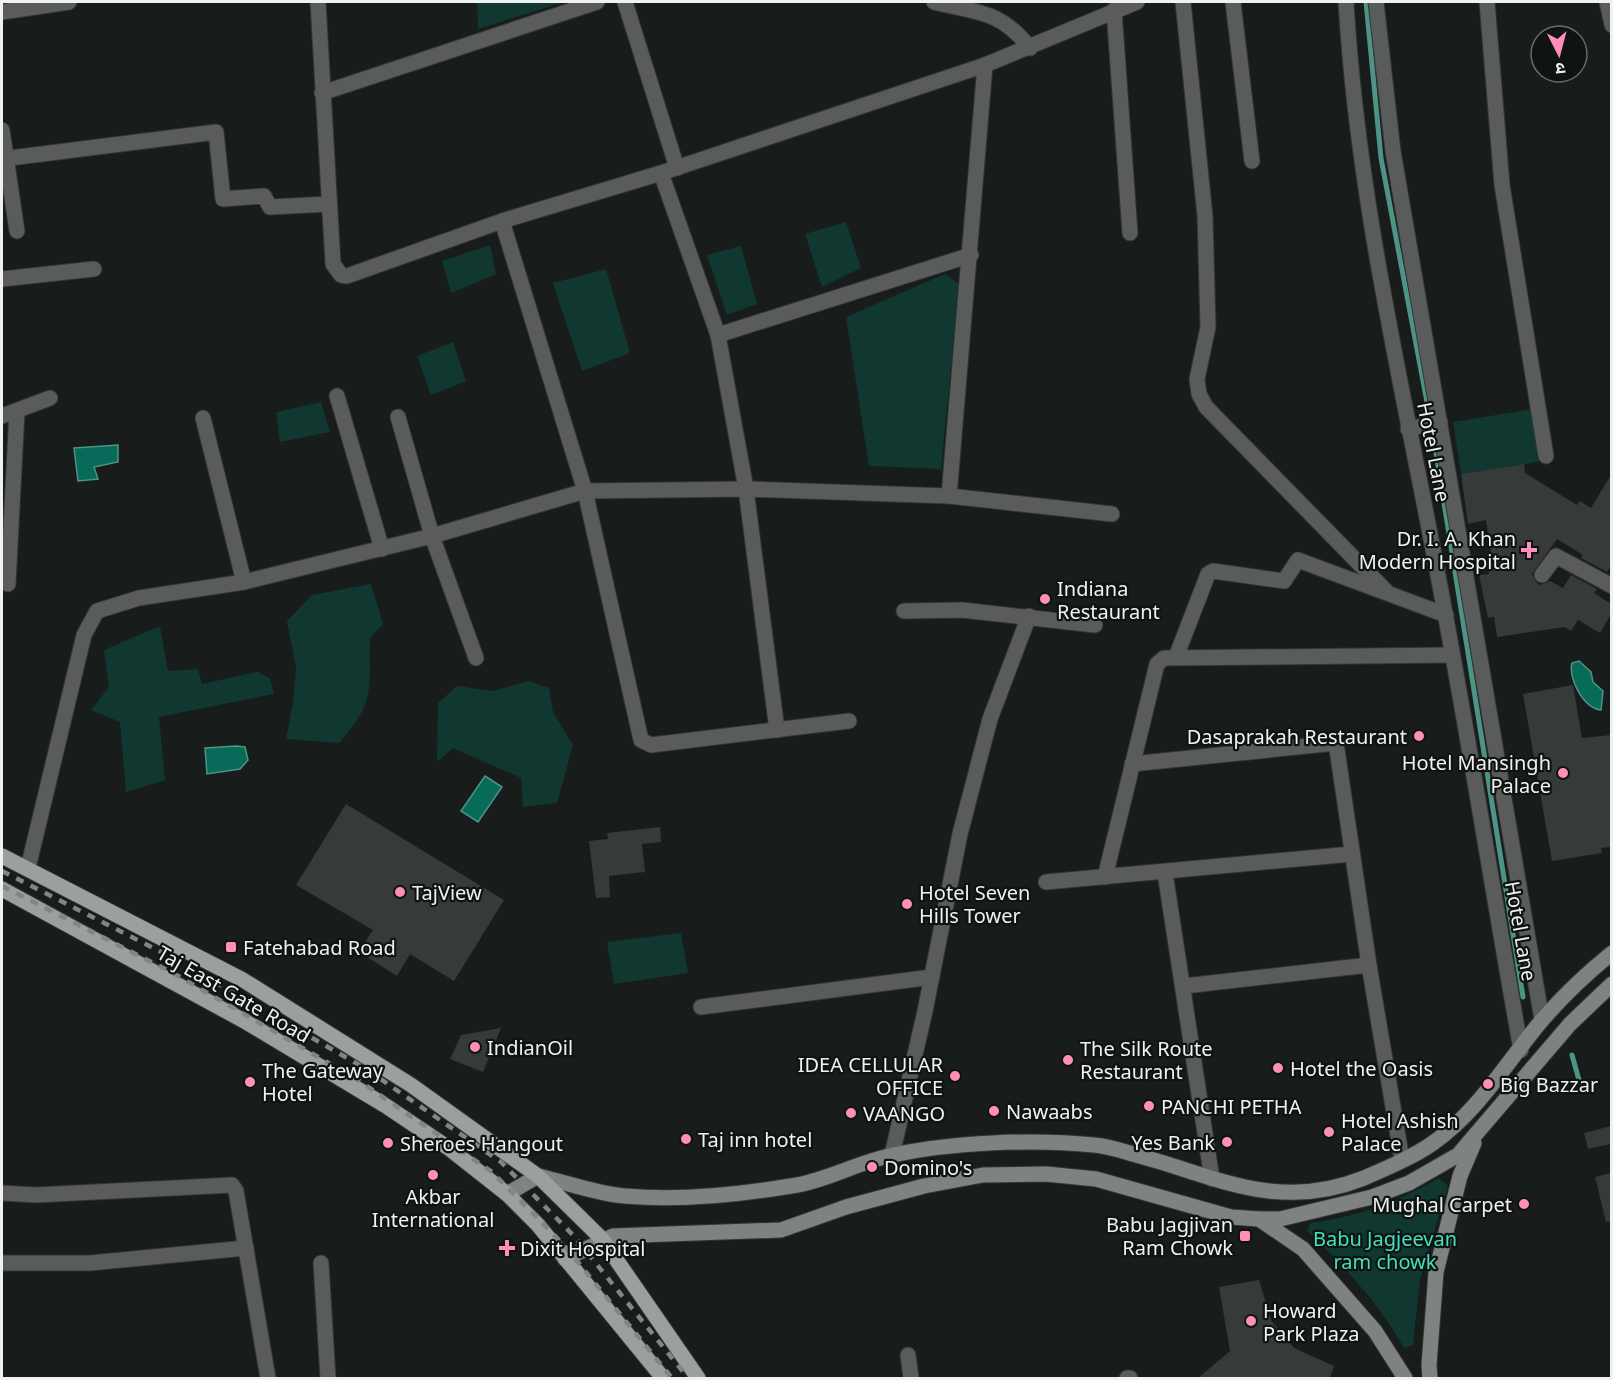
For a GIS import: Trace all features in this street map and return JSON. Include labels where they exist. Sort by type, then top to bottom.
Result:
[{"type":"main road","points":[[2,856],[243,980],[411,1085],[538,1176],[602,1239],[698,1378]]},
{"type":"main road","name":"Taj East Gate Road","points":[[2,889],[246,1022],[366,1094],[450,1149],[507,1194],[538,1225],[663,1378]]},
{"type":"main road","points":[[507,1194],[538,1176],[623,1196],[734,1194],[795,1186],[892,1155],[979,1144],[1050,1143],[1097,1145],[1212,1179],[1268,1191],[1315,1192],[1362,1179],[1434,1143],[1467,1112],[1521,1050],[1542,1020],[1585,975],[1611,953]]},
{"type":"main road","points":[[565,1259],[602,1239],[613,1236],[781,1230],[846,1207],[924,1186],[983,1175],[1046,1174],[1096,1179],[1231,1217],[1259,1219],[1280,1220],[1372,1197],[1408,1183],[1458,1155],[1570,1024],[1611,984]]},
{"type":"main road","points":[[1430,1378],[1436,1272],[1460,1176],[1479,1132]]},
{"type":"main road","points":[[1259,1219],[1303,1249],[1375,1331],[1405,1378]]},
{"type":"street","points":[[2,12],[69,2]]},
{"type":"street","points":[[318,2],[333,264],[341,275],[347,276],[502,221],[661,173],[985,65],[1137,2]]},
{"type":"street","points":[[322,93],[597,2]]},
{"type":"street","points":[[625,2],[676,168]]},
{"type":"street","points":[[934,2],[997,17],[1015,30],[1030,48]]},
{"type":"street","points":[[1183,2],[1205,216],[1208,327],[1198,369],[1199,394],[1206,407],[1386,591]]},
{"type":"street","points":[[1233,2],[1251,161]]},
{"type":"street","name":"Hotel Lane","points":[[1346,2],[1349,66],[1365,198],[1408,429],[1446,615],[1521,1050]]},
{"type":"street","name":"Hotel Lane","points":[[1376,2],[1393,151],[1542,1020]]},
{"type":"street","points":[[1487,2],[1502,185],[1546,456]]},
{"type":"street","points":[[1607,2],[1611,25]]},
{"type":"street","points":[[1114,10],[1130,233]]},
{"type":"street","points":[[949,496],[971,255],[985,65]]},
{"type":"street","points":[[2,130],[3,158],[17,231]]},
{"type":"street","points":[[3,158],[216,132],[222,199],[264,196],[270,207],[329,204]]},
{"type":"street","points":[[661,173],[718,335],[746,489],[777,730]]},
{"type":"street","points":[[502,221],[585,491],[640,740],[651,745],[849,721]]},
{"type":"street","points":[[718,335],[971,255]]},
{"type":"street","points":[[2,279],[94,268]]},
{"type":"street","points":[[337,396],[382,549]]},
{"type":"street","points":[[2,416],[50,399]]},
{"type":"street","points":[[8,584],[6,546],[17,411]]},
{"type":"street","points":[[398,417],[432,536],[476,658]]},
{"type":"street","points":[[203,418],[244,582]]},
{"type":"street","points":[[1408,429],[1440,422]]},
{"type":"street","points":[[27,868],[84,635],[97,611],[139,598],[244,582],[382,549],[585,491],[746,489],[949,496],[1112,514]]},
{"type":"street","points":[[1542,575],[1556,556],[1611,586]]},
{"type":"street","points":[[1176,657],[1208,574],[1213,571],[1284,581],[1298,560],[1446,615]]},
{"type":"street","points":[[904,611],[962,610],[1095,625]]},
{"type":"street","points":[[892,1155],[932,977],[960,834],[990,719],[1029,616]]},
{"type":"street","points":[[1105,877],[1158,664],[1164,658],[1452,655]]},
{"type":"street","points":[[1461,709],[1488,704]]},
{"type":"street","points":[[1132,764],[1336,743],[1369,964],[1402,1160]]},
{"type":"street","points":[[1046,882],[1165,873],[1353,854]]},
{"type":"street","points":[[1165,873],[1212,1179]]},
{"type":"street","points":[[1184,986],[1369,964]]},
{"type":"street","points":[[701,1007],[932,977]]},
{"type":"street","points":[[2,1193],[36,1195],[229,1184],[236,1191],[268,1378]]},
{"type":"street","points":[[2,1263],[90,1263],[246,1248]]},
{"type":"street","points":[[321,1263],[328,1378]]},
{"type":"street","points":[[908,1355],[911,1378]]},
{"type":"green space","points":[[477,2],[564,2],[478,29]]},
{"type":"green space","points":[[846,222],[861,268],[822,287],[805,234]]},
{"type":"green space","points":[[490,245],[496,274],[451,293],[442,261]]},
{"type":"green space","points":[[741,246],[757,304],[727,315],[707,255]]},
{"type":"green space","points":[[606,269],[630,353],[582,371],[553,283]]},
{"type":"green space","points":[[945,274],[959,284],[941,469],[869,466],[846,317]]},
{"type":"green space","points":[[453,342],[466,381],[431,395],[417,356]]},
{"type":"green space","points":[[321,402],[330,432],[280,442],[276,412]]},
{"type":"green space","points":[[1533,409],[1542,461],[1461,474],[1453,422]]},
{"type":"green space","points":[[371,584],[383,624],[370,638],[370,683],[365,705],[359,717],[339,743],[286,739],[296,668],[287,621],[312,595]]},
{"type":"green space","points":[[160,626],[168,671],[198,669],[202,684],[257,672],[270,678],[274,694],[159,717],[165,780],[126,792],[120,722],[91,710],[109,687],[104,650]]},
{"type":"green space","points":[[529,681],[549,688],[553,712],[573,745],[557,803],[523,807],[521,778],[453,748],[437,762],[438,703],[457,686],[492,691]]},
{"type":"green space","points":[[681,933],[688,973],[614,984],[607,942]]},
{"type":"green space","name":"Babu Jagjeevan ram chowk","points":[[1439,1178],[1448,1186],[1420,1279],[1413,1345],[1404,1348],[1384,1316],[1360,1286],[1307,1231],[1311,1223],[1345,1217],[1377,1207]]},
{"type":"shaded area","points":[[118,445],[118,462],[94,467],[98,479],[78,481],[74,448]]},
{"type":"shaded area","points":[[1579,661],[1591,672],[1593,682],[1603,691],[1601,710],[1588,704],[1578,691],[1571,669],[1572,663]]},
{"type":"shaded area","points":[[245,747],[248,760],[240,769],[207,774],[205,748]]},
{"type":"shaded area","points":[[485,776],[502,787],[478,822],[461,811]]},
{"type":"building","points":[[1524,464],[1525,473],[1577,505],[1580,501],[1591,508],[1611,475],[1611,565],[1607,572],[1581,558],[1583,555],[1557,539],[1532,574],[1540,585],[1550,581],[1563,588],[1571,575],[1597,589],[1594,593],[1611,604],[1611,614],[1600,633],[1578,620],[1571,631],[1565,627],[1497,637],[1494,617],[1488,618],[1479,575],[1489,574],[1487,558],[1491,552],[1486,520],[1468,524],[1461,474]]},
{"type":"building","name":"Hotel Mansingh Palace","points":[[1573,685],[1582,738],[1611,735],[1611,847],[1601,848],[1602,853],[1552,861],[1523,694]]},
{"type":"building","name":"TajView","points":[[346,804],[504,900],[454,981],[410,954],[397,976],[359,952],[373,930],[296,885]]},
{"type":"building","points":[[660,827],[661,842],[642,844],[645,872],[609,876],[610,897],[596,898],[589,841],[608,839],[607,833]]},
{"type":"building","name":"IndianOil","points":[[501,1028],[483,1072],[450,1059],[461,1035]]},
{"type":"building","points":[[1611,1126],[1611,1144],[1588,1149],[1584,1133]]},
{"type":"building","points":[[1611,1173],[1611,1222],[1606,1222],[1595,1177]]},
{"type":"building","points":[[1259,1280],[1271,1320],[1294,1348],[1334,1366],[1330,1378],[1198,1378],[1230,1351],[1219,1287]]},
{"type":"waterway","points":[[1366,2],[1381,158],[1433,434],[1523,997]]},
{"type":"waterway","points":[[1572,1055],[1579,1080]]},
{"type":"railway","points":[[2,871],[179,961],[366,1069],[501,1162],[574,1236],[688,1378]]},
{"type":"railway","points":[[2,886],[173,973],[358,1080],[492,1172],[564,1245],[672,1378]]},
{"type":"place","name":"Dr. I. A. Khan Modern Hospital","points":[[1529,550]]},
{"type":"place","name":"Indiana Restaurant","points":[[1045,599]]},
{"type":"place","name":"Dasaprakah Restaurant","points":[[1419,736]]},
{"type":"place","name":"Hotel Mansingh Palace","points":[[1563,773]]},
{"type":"place","name":"TajView","points":[[400,892]]},
{"type":"place","name":"Hotel Seven Hills Tower","points":[[907,904]]},
{"type":"place","name":"Fatehabad Road","points":[[231,947]]},
{"type":"place","name":"IndianOil","points":[[475,1047]]},
{"type":"place","name":"The Silk Route Restaurant","points":[[1068,1060]]},
{"type":"place","name":"Hotel the Oasis","points":[[1278,1068]]},
{"type":"place","name":"IDEA CELLULAR OFFICE","points":[[955,1076]]},
{"type":"place","name":"The Gateway Hotel","points":[[250,1082]]},
{"type":"place","name":"Big Bazzar","points":[[1488,1084]]},
{"type":"place","name":"PANCHI PETHA","points":[[1149,1106]]},
{"type":"place","name":"Nawaabs","points":[[994,1111]]},
{"type":"place","name":"VAANGO","points":[[851,1113]]},
{"type":"place","name":"Hotel Ashish Palace","points":[[1329,1132]]},
{"type":"place","name":"Taj inn hotel","points":[[686,1139]]},
{"type":"place","name":"Yes Bank","points":[[1227,1142]]},
{"type":"place","name":"Sheroes Hangout","points":[[388,1143]]},
{"type":"place","name":"Domino's","points":[[872,1167]]},
{"type":"place","name":"Akbar International","points":[[433,1175]]},
{"type":"place","name":"Mughal Carpet","points":[[1524,1204]]},
{"type":"place","name":"Babu Jagjivan Ram Chowk","points":[[1245,1236]]},
{"type":"place","name":"Dixit Hospital","points":[[507,1248]]},
{"type":"place","name":"Howard Park Plaza","points":[[1251,1321]]}]
